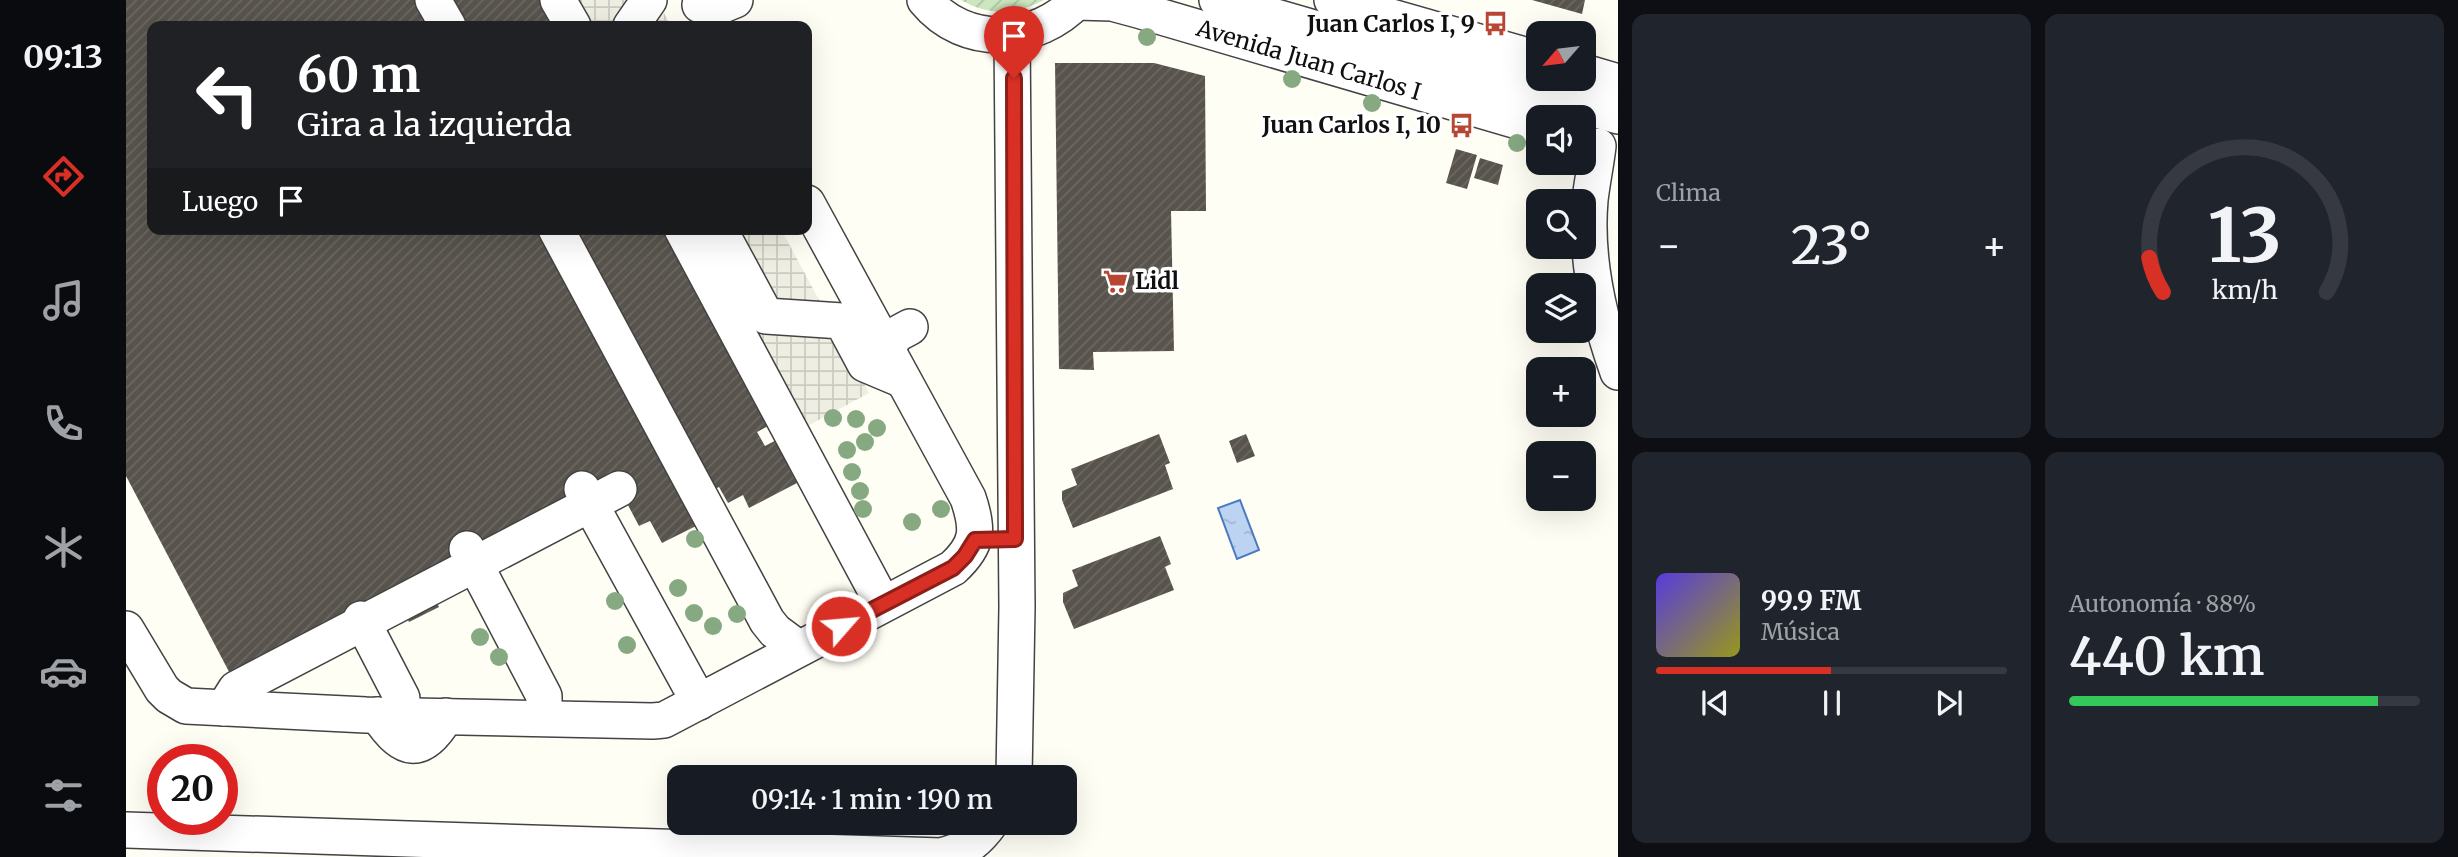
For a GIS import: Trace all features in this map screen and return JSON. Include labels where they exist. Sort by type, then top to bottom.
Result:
[{"type":"street","points":[[433,0],[445,21]]},
{"type":"street","points":[[558,0],[570,21]]},
{"type":"street","points":[[634,21],[649,0]]},
{"type":"street","points":[[703,11],[735,0]]},
{"type":"street","points":[[925,0],[943,17],[976,33],[1012,35],[1037,30],[1058,18],[1077,1]]},
{"type":"street","name":"Avenida Juan Carlos I","points":[[1217,0],[1618,116]]},
{"type":"street","points":[[1332,0],[1526,56]]},
{"type":"street","name":"Avenida Juan Carlos I","points":[[1077,1],[1112,3],[1138,10],[1526,123]]},
{"type":"street","points":[[1012,35],[1014,765]]},
{"type":"street","points":[[1600,146],[1590,201],[1590,234],[1598,297],[1618,372]]},
{"type":"street","points":[[361,619],[402,698],[389,715],[391,736],[409,745],[432,737],[446,716],[653,722],[664,720],[953,568],[975,540],[975,518],[968,498],[903,380],[898,339],[812,210]]},
{"type":"street","points":[[559,235],[766,621],[798,648]]},
{"type":"street","points":[[685,235],[883,604]]},
{"type":"street","points":[[722,235],[766,316],[842,321],[865,364],[903,380]]},
{"type":"street","points":[[582,489],[699,702]]},
{"type":"street","points":[[224,708],[236,689],[619,489]]},
{"type":"street","points":[[975,540],[1015,539]]},
{"type":"street","points":[[467,549],[544,696],[544,710],[537,718]]},
{"type":"street","points":[[126,629],[154,678],[169,696],[186,706],[389,715]]},
{"type":"street","points":[[126,830],[941,856],[964,850],[982,835]]},
{"type":"green space","points":[[961,0],[1044,0],[1023,9],[1002,12],[982,9]]},
{"type":"shaded area","points":[[577,0],[657,0],[668,21],[588,21]]},
{"type":"shaded area","points":[[702,235],[784,235],[869,393],[804,428]]},
{"type":"water","points":[[1240,500],[1259,550],[1237,559],[1218,508]]},
{"type":"building","points":[[126,0],[577,0],[588,21],[147,21],[147,235],[702,235],[796,411],[757,432],[765,446],[784,436],[799,465],[790,470],[797,483],[749,508],[743,495],[728,503],[719,487],[686,504],[696,526],[662,543],[650,521],[639,526],[611,473],[432,567],[427,584],[439,607],[409,622],[398,600],[236,685],[126,476]]},
{"type":"building","points":[[1532,0],[1585,0],[1582,14]]},
{"type":"building","name":"Lidl","points":[[1055,63],[1154,63],[1205,76],[1206,211],[1171,211],[1174,351],[1093,352],[1094,370],[1059,369]]},
{"type":"building","points":[[1456,149],[1477,155],[1467,189],[1446,183]]},
{"type":"building","points":[[1480,158],[1503,165],[1498,185],[1474,178]]},
{"type":"building","points":[[1159,434],[1170,463],[1165,465],[1173,489],[1073,528],[1062,500],[1062,491],[1077,485],[1071,469]]},
{"type":"building","points":[[1246,434],[1255,456],[1237,463],[1229,441]]},
{"type":"building","points":[[1160,536],[1171,564],[1165,567],[1174,590],[1074,629],[1063,602],[1063,593],[1078,586],[1072,570]]},
{"type":"place","name":"Juan Carlos I, 9","points":[[1495,24]]},
{"type":"place","name":"Juan Carlos I, 10","points":[[1461,125]]},
{"type":"place","name":"Lidl","points":[[1115,281]]},
{"type":"route","points":[[841,626],[953,568],[975,540],[1015,539],[1014,78]]}]
